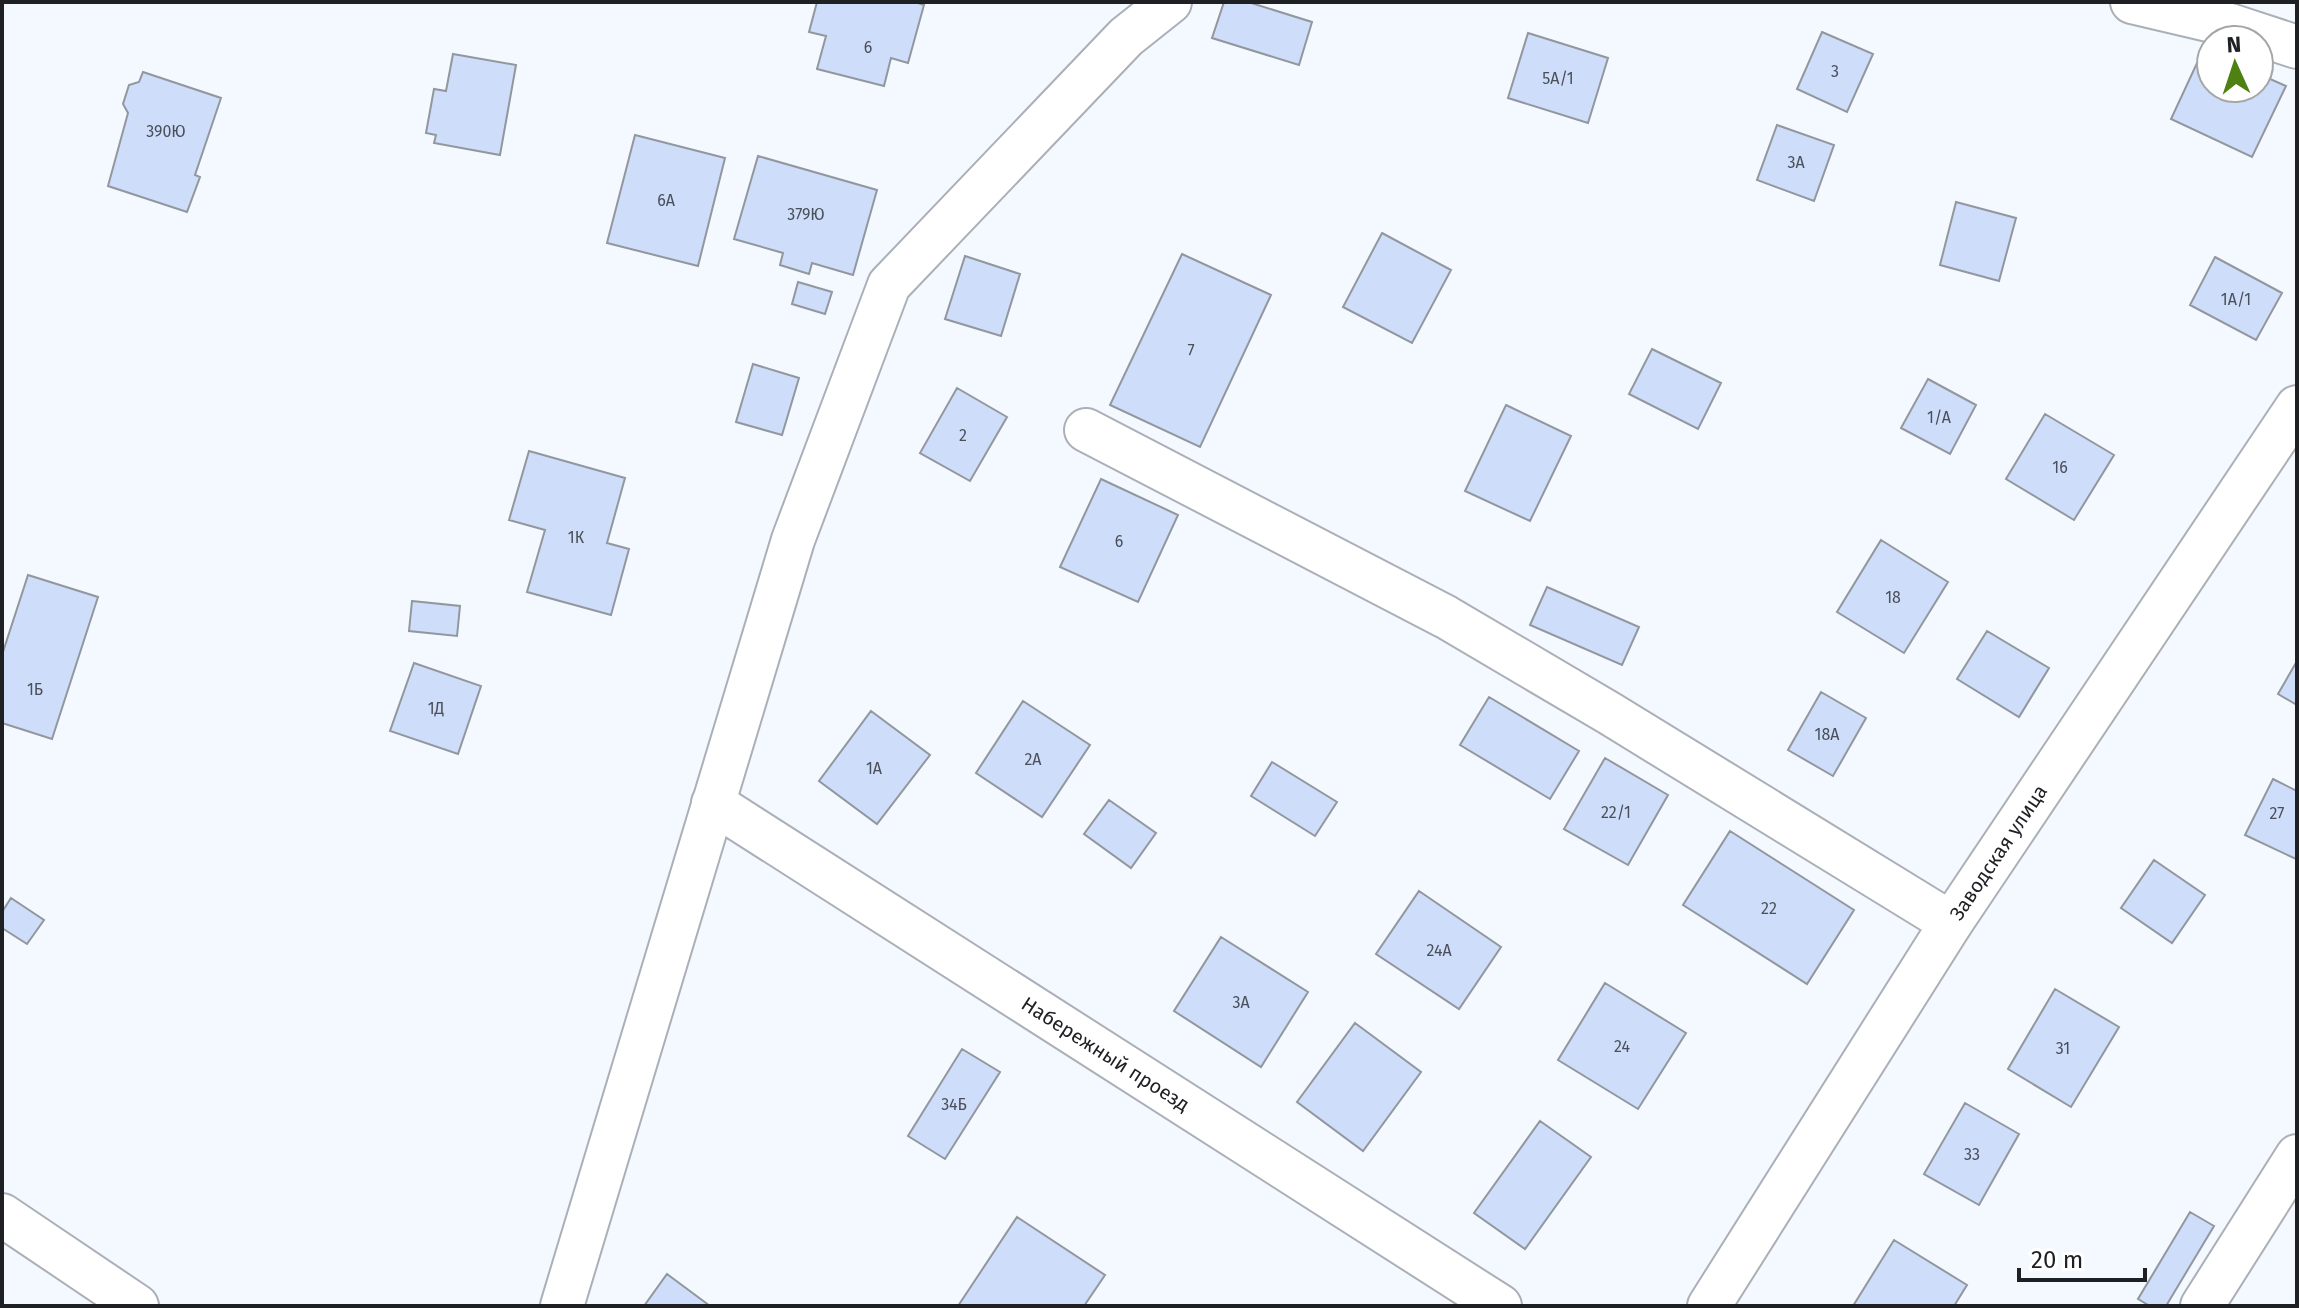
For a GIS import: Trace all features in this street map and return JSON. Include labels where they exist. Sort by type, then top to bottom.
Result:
[{"type":"street","points":[[562,1306],[793,540],[889,285],[1126,37],[1170,2]]},
{"type":"street","points":[[2132,2],[2230,25],[2297,47]]},
{"type":"street","name":"Заводская улица","points":[[1709,1306],[1951,923],[2297,407]]},
{"type":"street","points":[[1086,430],[1446,617],[1951,923]]},
{"type":"street","name":"Набережный проезд","points":[[713,803],[1500,1306]]},
{"type":"street","points":[[2202,1306],[2297,1156]]},
{"type":"street","points":[[2,1215],[137,1306]]},
{"type":"building","points":[[817,2],[915,2],[924,5],[908,63],[891,58],[884,86],[817,69],[826,36],[809,32]]},
{"type":"building","points":[[1224,2],[1248,2],[1312,22],[1299,65],[1212,38]]},
{"type":"building","points":[[1822,32],[1873,54],[1847,112],[1797,89]]},
{"type":"building","points":[[1528,33],[1608,58],[1588,123],[1508,98]]},
{"type":"building","points":[[453,54],[516,65],[500,155],[434,143],[436,135],[426,133],[434,89],[446,91]]},
{"type":"building","points":[[2195,67],[2195,104],[2275,104],[2275,81],[2286,86],[2252,157],[2171,119]]},
{"type":"building","points":[[143,72],[221,98],[195,175],[200,177],[187,212],[108,186],[128,113],[123,104],[129,85],[139,82]]},
{"type":"building","points":[[1777,125],[1834,145],[1814,201],[1757,180]]},
{"type":"building","points":[[635,135],[725,158],[698,266],[607,243]]},
{"type":"building","points":[[758,156],[877,190],[853,275],[812,263],[809,274],[780,265],[783,253],[734,239]]},
{"type":"building","points":[[1956,202],[2016,218],[1999,281],[1940,265]]},
{"type":"building","points":[[1382,233],[1451,270],[1412,343],[1343,307]]},
{"type":"building","points":[[1182,254],[1271,295],[1200,447],[1110,405]]},
{"type":"building","points":[[965,256],[1020,274],[1001,336],[945,319]]},
{"type":"building","points":[[2215,257],[2282,293],[2256,340],[2190,305]]},
{"type":"building","points":[[798,282],[832,292],[825,314],[792,304]]},
{"type":"building","points":[[1652,349],[1721,383],[1698,429],[1629,394]]},
{"type":"building","points":[[753,364],[799,378],[782,435],[736,422]]},
{"type":"building","points":[[1928,379],[1976,405],[1950,454],[1901,428]]},
{"type":"building","points":[[957,388],[1007,417],[970,481],[920,453]]},
{"type":"building","points":[[1506,405],[1571,436],[1530,521],[1465,491]]},
{"type":"building","points":[[2045,414],[2114,455],[2074,520],[2006,479]]},
{"type":"building","points":[[529,451],[625,478],[607,543],[629,549],[611,615],[527,592],[545,530],[509,520]]},
{"type":"building","points":[[1101,479],[1178,515],[1138,602],[1060,567]]},
{"type":"building","points":[[1881,540],[1948,582],[1904,653],[1837,612]]},
{"type":"building","points":[[28,575],[98,597],[52,739],[2,723],[2,655]]},
{"type":"building","points":[[1547,587],[1639,627],[1622,665],[1530,625]]},
{"type":"building","points":[[412,601],[460,606],[457,636],[409,631]]},
{"type":"building","points":[[1987,631],[2049,668],[2019,717],[1957,679]]},
{"type":"building","points":[[2297,661],[2297,705],[2278,694]]},
{"type":"building","points":[[414,663],[481,686],[458,754],[390,731]]},
{"type":"building","points":[[1821,692],[1866,718],[1833,776],[1788,750]]},
{"type":"building","points":[[1489,697],[1579,751],[1550,799],[1460,745]]},
{"type":"building","points":[[1023,701],[1090,745],[1042,817],[976,773]]},
{"type":"building","points":[[871,711],[930,755],[877,824],[819,781]]},
{"type":"building","points":[[1605,758],[1668,795],[1628,865],[1564,829]]},
{"type":"building","points":[[1272,762],[1337,802],[1315,836],[1251,796]]},
{"type":"building","points":[[2273,779],[2297,791],[2296,859],[2245,835]]},
{"type":"building","points":[[1109,800],[1156,833],[1131,868],[1084,834]]},
{"type":"building","points":[[1730,831],[1854,910],[1807,984],[1683,905]]},
{"type":"building","points":[[2154,860],[2205,895],[2172,943],[2121,908]]},
{"type":"building","points":[[1419,891],[1501,947],[1459,1009],[1376,954]]},
{"type":"building","points":[[11,898],[44,920],[27,944],[2,928],[2,912]]},
{"type":"building","points":[[1221,937],[1308,992],[1261,1067],[1174,1011]]},
{"type":"building","points":[[1605,983],[1686,1033],[1638,1109],[1558,1060]]},
{"type":"building","points":[[2055,989],[2119,1027],[2071,1107],[2008,1069]]},
{"type":"building","points":[[1355,1023],[1421,1072],[1363,1151],[1297,1102]]},
{"type":"building","points":[[962,1049],[1000,1072],[945,1159],[908,1136]]},
{"type":"building","points":[[1965,1103],[2019,1134],[1979,1205],[1924,1174]]},
{"type":"building","points":[[1540,1121],[1591,1157],[1525,1249],[1474,1213]]},
{"type":"building","points":[[2190,1212],[2214,1226],[2166,1306],[2150,1306],[2138,1299]]},
{"type":"building","points":[[1017,1217],[1105,1275],[1084,1306],[958,1306]]},
{"type":"building","points":[[1894,1240],[1967,1285],[1954,1306],[1853,1306]]},
{"type":"building","points":[[667,1274],[710,1306],[644,1306]]}]
